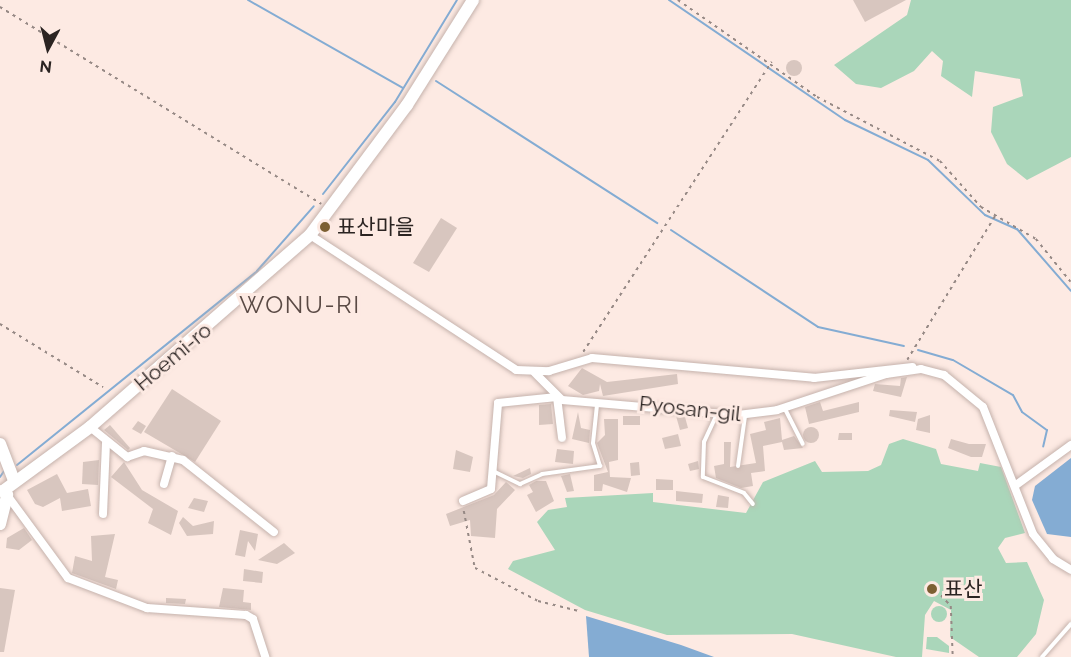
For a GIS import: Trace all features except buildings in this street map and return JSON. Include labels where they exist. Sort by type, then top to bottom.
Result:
[{"type":"street","name":"Hoemi-ro","points":[[0,524],[7,495],[3,491],[90,426],[310,235],[407,105],[473,0]]},
{"type":"street","points":[[310,235],[516,370],[535,373],[557,397],[562,438]]},
{"type":"street","name":"Pyosan-gil","points":[[535,373],[577,360],[814,378],[905,366],[921,369],[957,383],[983,407],[1041,547],[1071,570]]},
{"type":"street","name":"Pyosan-gil","points":[[495,472],[498,402],[557,397],[745,415],[784,408],[842,385],[921,369]]},
{"type":"street","points":[[90,426],[106,443],[127,457],[144,451],[172,456],[274,532]]},
{"type":"street","points":[[103,514],[106,443]]},
{"type":"street","points":[[0,444],[14,481]]},
{"type":"street","points":[[1016,485],[1071,445]]},
{"type":"street","points":[[164,484],[172,456]]},
{"type":"street","points":[[463,501],[491,489],[495,472]]},
{"type":"street","points":[[7,495],[68,578],[147,608],[246,615],[253,619],[265,657]]},
{"type":"lane","points":[[495,472],[520,484],[542,474],[600,466],[593,443],[597,401]]},
{"type":"lane","points":[[784,408],[803,444]]},
{"type":"lane","points":[[717,414],[704,442],[703,477],[744,493],[753,504]]},
{"type":"lane","points":[[738,466],[745,415]]},
{"type":"lane","points":[[1042,657],[1071,624]]},
{"type":"path","points":[[678,0],[860,123],[940,161],[981,207],[1036,239],[1071,282]]},
{"type":"path","points":[[0,7],[330,209]]},
{"type":"path","points":[[577,360],[771,62]]},
{"type":"path","points":[[905,366],[996,214]]},
{"type":"path","points":[[0,324],[103,387]]},
{"type":"path","points":[[463,501],[476,568],[538,600],[579,610]]},
{"type":"path","points":[[936,590],[951,606],[953,657]]},
{"type":"green space","points":[[911,0],[1071,0],[1071,157],[1027,180],[1007,164],[991,132],[993,107],[1023,96],[1020,79],[975,71],[972,97],[941,76],[943,61],[932,51],[914,71],[881,88],[856,84],[834,65],[907,15]]},
{"type":"green space","points":[[903,439],[936,449],[941,464],[978,471],[980,463],[1001,467],[1025,533],[1005,538],[998,548],[1006,563],[1027,562],[1044,600],[1036,634],[1017,657],[979,657],[950,637],[951,610],[934,601],[925,615],[922,657],[896,657],[792,634],[667,635],[585,610],[508,569],[513,561],[555,550],[537,522],[548,510],[567,507],[565,498],[653,493],[653,502],[746,513],[763,482],[815,461],[822,472],[868,471],[881,465],[889,444]]},
{"type":"green space","points":[[939,606],[945,608],[947,614],[945,620],[939,622],[933,620],[931,614],[933,608]]},
{"type":"green space","points":[[927,637],[937,637],[949,646],[949,653],[926,649]]},
{"type":"water","points":[[1071,458],[1071,537],[1047,534],[1032,500],[1035,486]]},
{"type":"water","points":[[586,616],[681,645],[714,657],[589,657]]},
{"type":"waterway","points":[[248,0],[403,88]]},
{"type":"waterway","points":[[323,194],[395,102],[457,0]]},
{"type":"waterway","points":[[669,0],[845,120],[928,160],[985,215],[1017,229],[1071,291]]},
{"type":"waterway","points":[[436,81],[657,223]]},
{"type":"waterway","points":[[17,465],[257,271],[314,206]]},
{"type":"waterway","points":[[671,230],[818,327],[904,346]]},
{"type":"waterway","points":[[918,350],[953,360],[1013,395],[1022,412],[1047,430],[1043,447]]},
{"type":"waterway","points":[[0,477],[4,471]]},
{"type":"place","name":"표산마을","points":[[325,227]]},
{"type":"place","name":"표산","points":[[932,589]]},
{"type":"district","name":"WONU-RI","points":[[300,305]]}]
